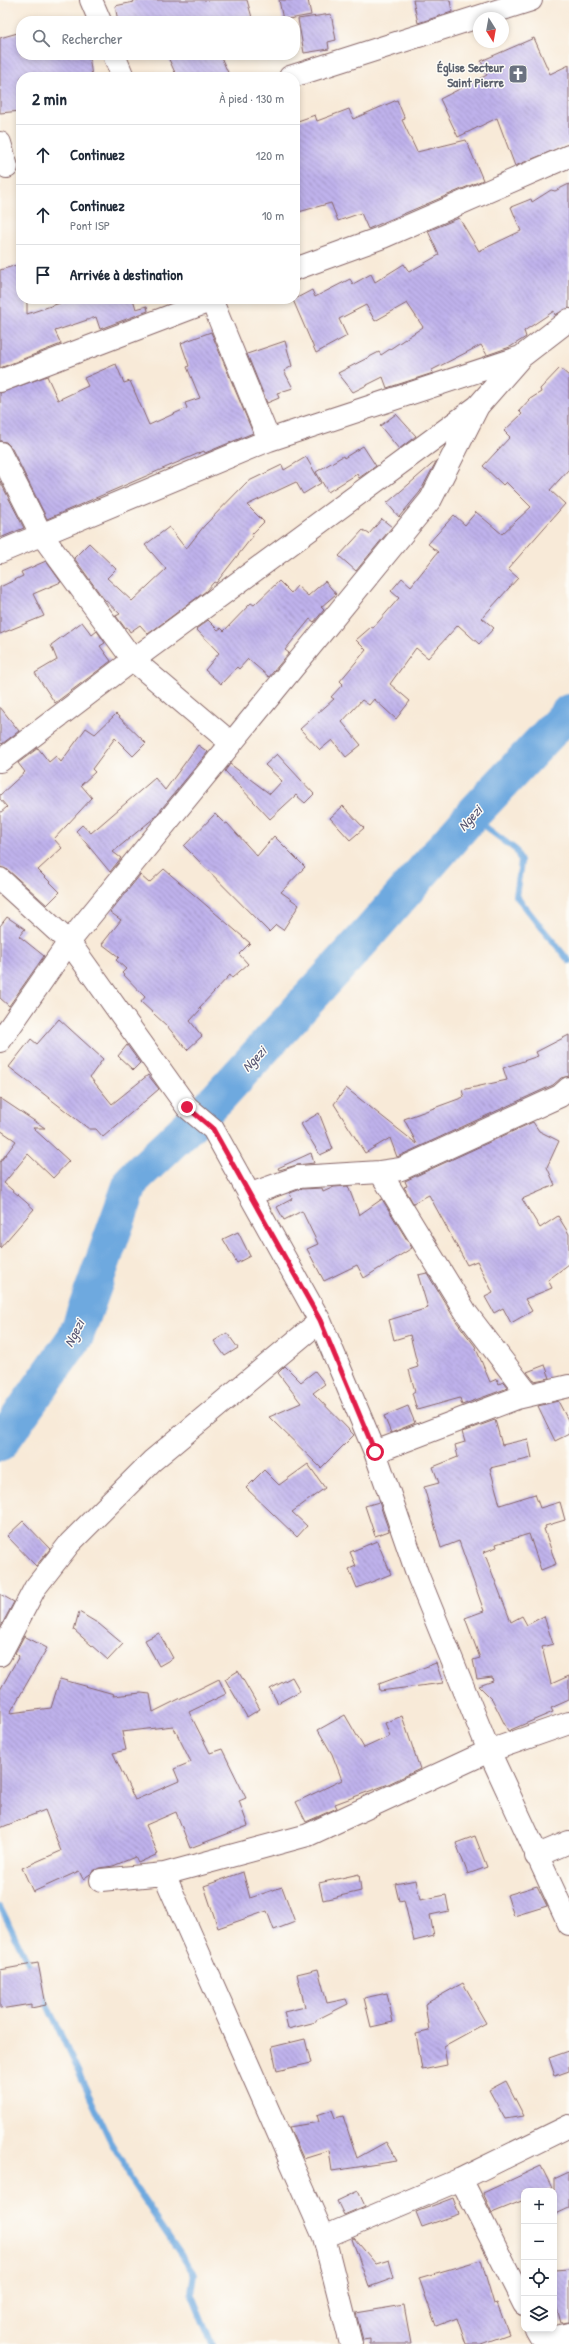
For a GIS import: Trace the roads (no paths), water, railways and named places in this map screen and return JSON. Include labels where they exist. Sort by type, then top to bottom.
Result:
[{"type":"street","points":[[91,0],[98,16]]},
{"type":"street","points":[[300,74],[531,0]]},
{"type":"street","points":[[116,60],[121,72]]},
{"type":"street","points":[[0,143],[9,166]]},
{"type":"street","points":[[300,267],[383,237],[569,156]]},
{"type":"street","points":[[0,381],[199,304]]},
{"type":"street","points":[[214,304],[269,440]]},
{"type":"street","points":[[0,761],[133,660],[478,406],[521,357],[569,320]]},
{"type":"street","points":[[0,552],[269,440],[521,357]]},
{"type":"street","points":[[0,1041],[69,942],[431,499],[478,406]]},
{"type":"street","points":[[0,453],[41,534],[133,660],[231,743]]},
{"type":"street","points":[[0,879],[69,942],[187,1107],[213,1129],[251,1194],[320,1320],[375,1452],[418,1576],[489,1751],[536,1856],[569,1924]]},
{"type":"street","points":[[251,1194],[298,1177],[380,1172],[401,1169],[560,1096],[569,1088]]},
{"type":"street","points":[[380,1172],[466,1314],[528,1394]]},
{"type":"street","points":[[0,1655],[34,1588],[70,1543],[152,1461],[320,1320]]},
{"type":"street","points":[[375,1452],[528,1394],[569,1386]]},
{"type":"street","points":[[101,1880],[164,1874],[308,1835],[489,1751],[569,1723]]},
{"type":"street","points":[[536,1856],[569,1842]]},
{"type":"street","points":[[164,1874],[324,2237],[351,2344]]},
{"type":"street","points":[[324,2237],[460,2178],[569,2126]]},
{"type":"street","points":[[460,2178],[521,2298]]},
{"type":"street","points":[[538,2332],[540,2336],[546,2339],[569,2334]]},
{"type":"waterway","name":"Ngezi","points":[[0,1444],[76,1336],[132,1180],[218,1098],[369,933],[471,816],[569,712]]},
{"type":"waterway","points":[[471,816],[516,850],[521,862],[516,896],[569,961]]},
{"type":"waterway","points":[[0,1906],[32,1971]]},
{"type":"waterway","points":[[42,1994],[109,2138],[123,2161],[129,2178],[194,2274],[191,2293],[212,2344]]},
{"type":"place","name":"Église Secteur Saint Pierre","points":[[518,74]]}]
